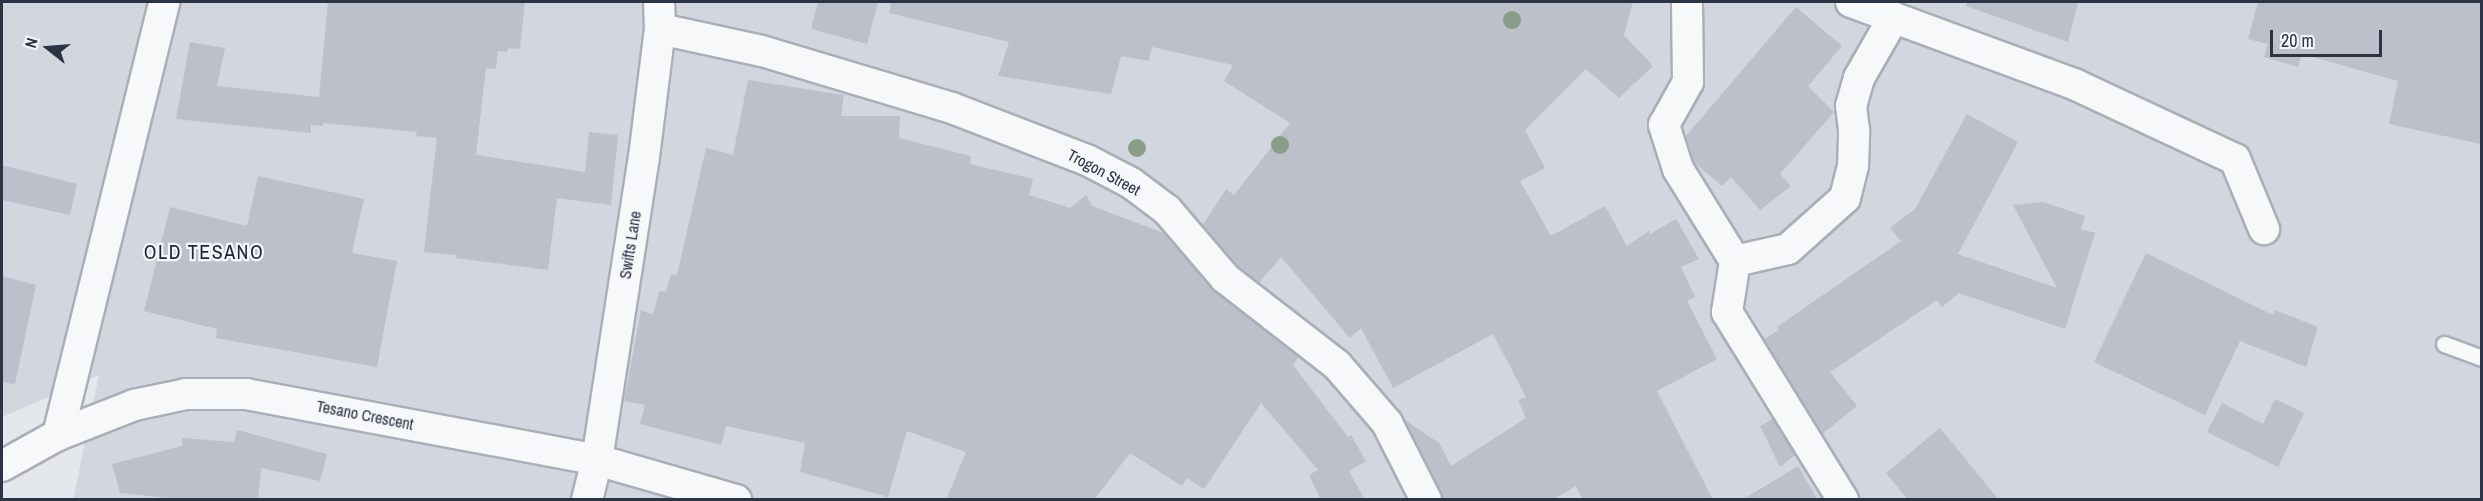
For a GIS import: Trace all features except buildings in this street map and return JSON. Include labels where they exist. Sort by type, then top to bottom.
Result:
[{"type":"street","points":[[58,435],[164,2]]},
{"type":"street","points":[[1688,2],[1688,82],[1664,125],[1678,169],[1735,261],[1727,312],[1843,500]]},
{"type":"street","points":[[1851,2],[2076,85],[2235,159],[2264,229]]},
{"type":"street","name":"Swifts Lane","points":[[587,500],[597,460],[644,157],[660,15]]},
{"type":"street","name":"Trogon Street","points":[[660,15],[762,51],[952,108],[1087,160],[1131,183],[1167,210],[1225,278],[1336,365],[1387,423],[1426,500]]},
{"type":"street","points":[[1735,261],[1788,249],[1845,198],[1853,165],[1854,130],[1851,106],[1859,78],[1894,17]]},
{"type":"street","name":"Tesano Crescent","points":[[2,466],[58,435],[134,405],[186,394],[246,394],[597,460],[736,500]]},
{"type":"lane","points":[[2444,344],[2481,358]]},
{"type":"shaded area","points":[[2,2],[2481,2],[2481,499],[73,500],[99,375],[2,417]]},
{"type":"district","name":"OLD TESANO","points":[[204,251]]}]
